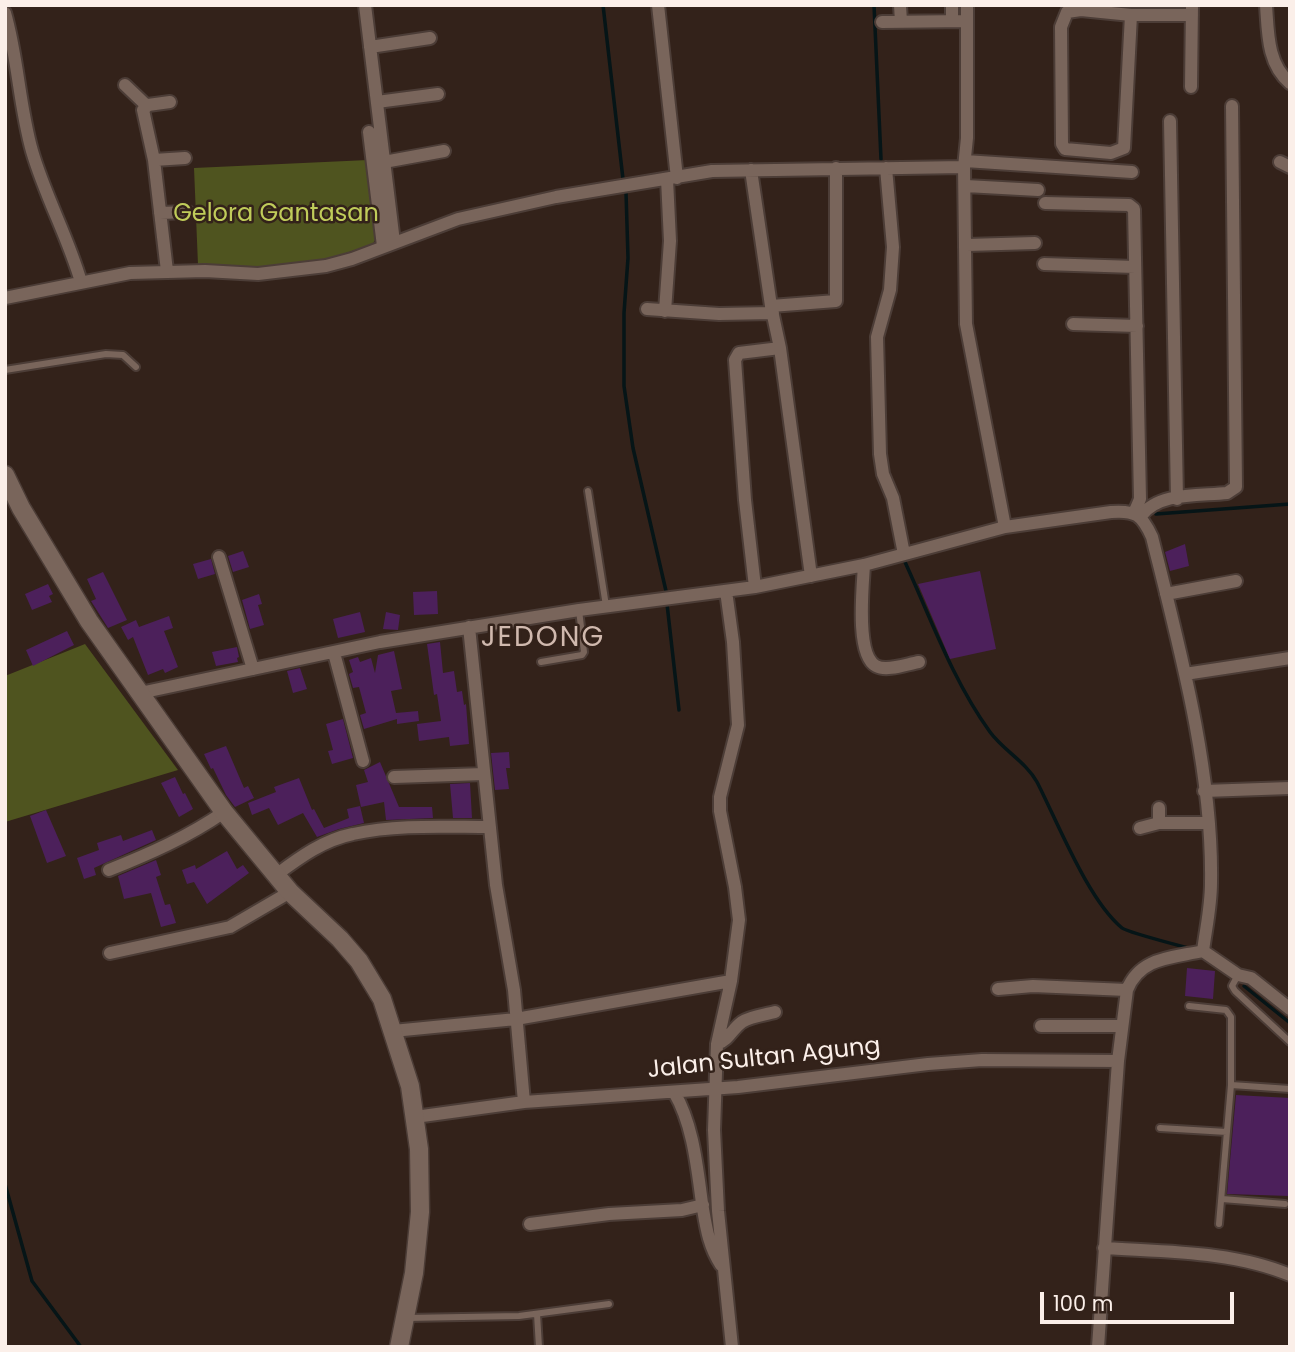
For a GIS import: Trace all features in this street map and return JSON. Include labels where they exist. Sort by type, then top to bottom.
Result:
[{"type":"street","points":[[365,5],[384,162],[388,244]]},
{"type":"street","points":[[658,5],[672,178],[664,311]]},
{"type":"street","points":[[900,5],[901,22]]},
{"type":"street","points":[[952,5],[952,21]]},
{"type":"street","points":[[967,5],[967,127],[964,164],[966,324],[1005,527]]},
{"type":"street","points":[[1266,5],[1271,52],[1277,66],[1290,83]]},
{"type":"street","points":[[1130,15],[1126,144],[1119,151],[1111,153],[1065,149],[1062,144],[1063,19],[1070,10],[1130,15],[1192,10],[1191,87]]},
{"type":"street","points":[[5,13],[16,65],[21,107],[32,151],[73,254],[81,282]]},
{"type":"street","points":[[881,22],[967,21]]},
{"type":"street","points":[[370,47],[430,38]]},
{"type":"street","points":[[125,85],[147,106]]},
{"type":"street","points":[[377,102],[438,94]]},
{"type":"street","points":[[147,106],[170,102]]},
{"type":"street","points":[[147,106],[144,114],[154,160],[167,271]]},
{"type":"street","points":[[1137,515],[1157,502],[1227,493],[1236,487],[1232,106]]},
{"type":"street","points":[[1170,121],[1178,499]]},
{"type":"street","points":[[369,132],[388,244]]},
{"type":"street","points":[[384,162],[444,151]]},
{"type":"street","points":[[154,160],[185,158]]},
{"type":"street","points":[[5,298],[130,273],[167,271],[258,274],[339,262],[458,219],[712,171],[964,164],[1132,172]]},
{"type":"street","points":[[647,309],[772,310],[831,303],[838,298],[836,168]]},
{"type":"street","points":[[886,168],[893,247],[890,290],[877,337],[880,454],[883,474],[893,498],[904,554]]},
{"type":"street","points":[[751,170],[780,348],[811,576]]},
{"type":"street","points":[[966,186],[1038,190]]},
{"type":"street","points":[[1045,203],[1133,207],[1140,499],[1137,515]]},
{"type":"street","points":[[160,213],[188,212]]},
{"type":"street","points":[[967,245],[1035,243]]},
{"type":"street","points":[[1044,264],[1135,267]]},
{"type":"street","points":[[1073,324],[1136,326]]},
{"type":"street","points":[[755,587],[745,500],[735,360],[739,353],[780,348]]},
{"type":"street","points":[[5,475],[41,543],[89,621],[224,812],[290,892],[340,939],[359,961],[382,999],[410,1086],[419,1149],[420,1212],[414,1273],[399,1347]]},
{"type":"street","points":[[140,694],[380,642],[606,606],[755,587],[864,565],[1005,527],[1124,511],[1137,515],[1152,537],[1185,674],[1208,823],[1211,891],[1203,951]]},
{"type":"street","points":[[219,557],[253,669]]},
{"type":"street","points":[[864,565],[860,615],[869,661],[884,668],[919,662]]},
{"type":"street","points":[[1166,594],[1237,581]]},
{"type":"street","points":[[726,591],[733,642],[738,725],[720,797],[720,811],[736,887],[739,920],[731,981],[717,1044],[715,1177],[732,1347]]},
{"type":"street","points":[[469,627],[490,827],[516,1019],[524,1102]]},
{"type":"street","points":[[334,653],[363,761]]},
{"type":"street","points":[[1185,674],[1290,658]]},
{"type":"street","points":[[394,777],[484,774]]},
{"type":"street","points":[[1204,791],[1290,788]]},
{"type":"street","points":[[1159,808],[1160,823]]},
{"type":"street","points":[[109,870],[172,843],[224,812]]},
{"type":"street","points":[[1140,828],[1160,823],[1208,823]]},
{"type":"street","points":[[276,875],[304,854],[351,834],[407,828],[490,827]]},
{"type":"street","points":[[110,953],[230,927],[290,892]]},
{"type":"street","points":[[1098,1347],[1118,1060],[1127,990],[1131,980],[1154,961],[1203,951],[1238,975],[1251,978],[1290,1009]]},
{"type":"street","points":[[393,1031],[516,1019],[731,981]]},
{"type":"street","points":[[998,989],[1033,986],[1127,990]]},
{"type":"street","points":[[717,1044],[728,1039],[740,1023],[749,1018],[775,1012]]},
{"type":"street","points":[[1041,1026],[1122,1026]]},
{"type":"street","name":"Jalan Sultan Agung","points":[[415,1117],[524,1102],[715,1089],[928,1064],[982,1060],[1118,1060]]},
{"type":"street","points":[[674,1092],[687,1125],[707,1237],[712,1252],[723,1268]]},
{"type":"street","points":[[530,1224],[577,1217],[682,1210],[703,1205]]},
{"type":"street","points":[[1104,1248],[1203,1255],[1241,1261],[1290,1275]]},
{"type":"lane","points":[[5,370],[106,354],[123,355],[136,367]]},
{"type":"lane","points":[[588,491],[606,606]]},
{"type":"lane","points":[[541,662],[582,655],[584,652],[579,610]]},
{"type":"lane","points":[[1238,975],[1232,986],[1235,991],[1290,1042]]},
{"type":"lane","points":[[1189,1006],[1226,1010],[1231,1017],[1231,1086],[1219,1224]]},
{"type":"lane","points":[[1231,1086],[1290,1088]]},
{"type":"lane","points":[[1160,1128],[1227,1132]]},
{"type":"lane","points":[[1222,1199],[1285,1203]]},
{"type":"lane","points":[[404,1318],[519,1316],[609,1304]]},
{"type":"lane","points":[[537,1314],[540,1347]]},
{"type":"green space","name":"Gelora Gantasan","points":[[368,160],[377,235],[373,244],[319,262],[264,267],[198,265],[194,168]]},
{"type":"green space","points":[[85,644],[178,770],[5,822],[5,676]]},
{"type":"building","points":[[1185,544],[1189,566],[1170,571],[1165,552]]},
{"type":"building","points":[[243,551],[249,567],[233,572],[228,556]]},
{"type":"building","points":[[211,559],[215,574],[198,579],[193,564]]},
{"type":"building","points":[[980,571],[996,649],[950,659],[918,584]]},
{"type":"building","points":[[103,572],[127,620],[108,628],[91,601],[96,599],[87,579]]},
{"type":"building","points":[[48,584],[53,594],[49,596],[52,602],[32,610],[25,594]]},
{"type":"building","points":[[437,591],[438,614],[414,615],[413,592]]},
{"type":"building","points":[[259,594],[262,604],[258,605],[264,625],[250,629],[242,600]]},
{"type":"building","points":[[360,612],[365,632],[338,638],[333,619]]},
{"type":"building","points":[[386,612],[400,615],[398,630],[383,629]]},
{"type":"building","points":[[169,616],[173,628],[164,631],[178,667],[165,673],[163,669],[148,675],[133,637],[128,640],[121,627],[136,620],[139,627]]},
{"type":"building","points":[[67,631],[74,645],[33,666],[26,650]]},
{"type":"building","points":[[440,642],[443,673],[454,671],[457,692],[462,691],[464,705],[466,704],[469,744],[450,746],[449,737],[419,741],[417,724],[441,721],[437,694],[434,695],[427,644]]},
{"type":"building","points":[[237,647],[238,662],[216,666],[212,652]]},
{"type":"building","points":[[394,651],[402,689],[391,691],[396,713],[418,711],[419,721],[397,724],[397,719],[364,729],[360,715],[366,713],[359,687],[353,688],[349,674],[353,672],[349,660],[358,657],[360,662],[371,658],[375,673],[378,655]]},
{"type":"building","points":[[300,668],[307,689],[293,693],[287,671]]},
{"type":"building","points":[[343,719],[353,758],[332,764],[328,751],[333,750],[326,724]]},
{"type":"building","points":[[226,746],[244,788],[248,786],[254,798],[235,807],[204,754]]},
{"type":"building","points":[[509,752],[510,768],[506,768],[509,789],[495,790],[491,753]]},
{"type":"building","points":[[380,762],[399,807],[432,807],[433,818],[386,820],[384,802],[361,807],[356,785],[368,782],[364,770]]},
{"type":"building","points":[[175,777],[193,809],[179,817],[161,783]]},
{"type":"building","points":[[299,778],[312,810],[314,809],[324,828],[349,818],[347,809],[360,806],[364,823],[317,837],[303,813],[278,825],[269,808],[252,815],[248,803],[276,792],[274,787]]},
{"type":"building","points":[[470,783],[472,818],[453,818],[450,784]]},
{"type":"building","points":[[46,810],[66,856],[47,863],[30,816]]},
{"type":"building","points":[[152,830],[156,840],[94,868],[96,875],[84,879],[77,858],[99,850],[97,843],[121,835],[123,841]]},
{"type":"building","points":[[227,851],[237,869],[243,865],[249,873],[207,904],[194,882],[187,884],[182,870],[195,865],[196,869]]},
{"type":"building","points":[[156,860],[161,875],[156,877],[165,905],[170,904],[176,923],[161,927],[151,893],[124,899],[118,876]]},
{"type":"building","points":[[1187,968],[1215,971],[1213,999],[1185,996]]},
{"type":"building","points":[[1236,1095],[1290,1098],[1290,1196],[1227,1194]]},
{"type":"waterway","points":[[603,5],[623,179]]},
{"type":"waterway","points":[[874,5],[881,159]]},
{"type":"waterway","points":[[626,192],[628,258],[624,313],[624,386],[633,448],[666,591]]},
{"type":"waterway","points":[[1156,514],[1290,504]]},
{"type":"waterway","points":[[905,562],[965,692],[990,732],[1027,768],[1037,782],[1097,899],[1122,928],[1188,948]]},
{"type":"waterway","points":[[667,604],[679,710]]},
{"type":"waterway","points":[[1244,986],[1290,1023]]},
{"type":"waterway","points":[[5,1184],[32,1281],[81,1347]]},
{"type":"district","name":"JEDONG","points":[[543,639]]}]
